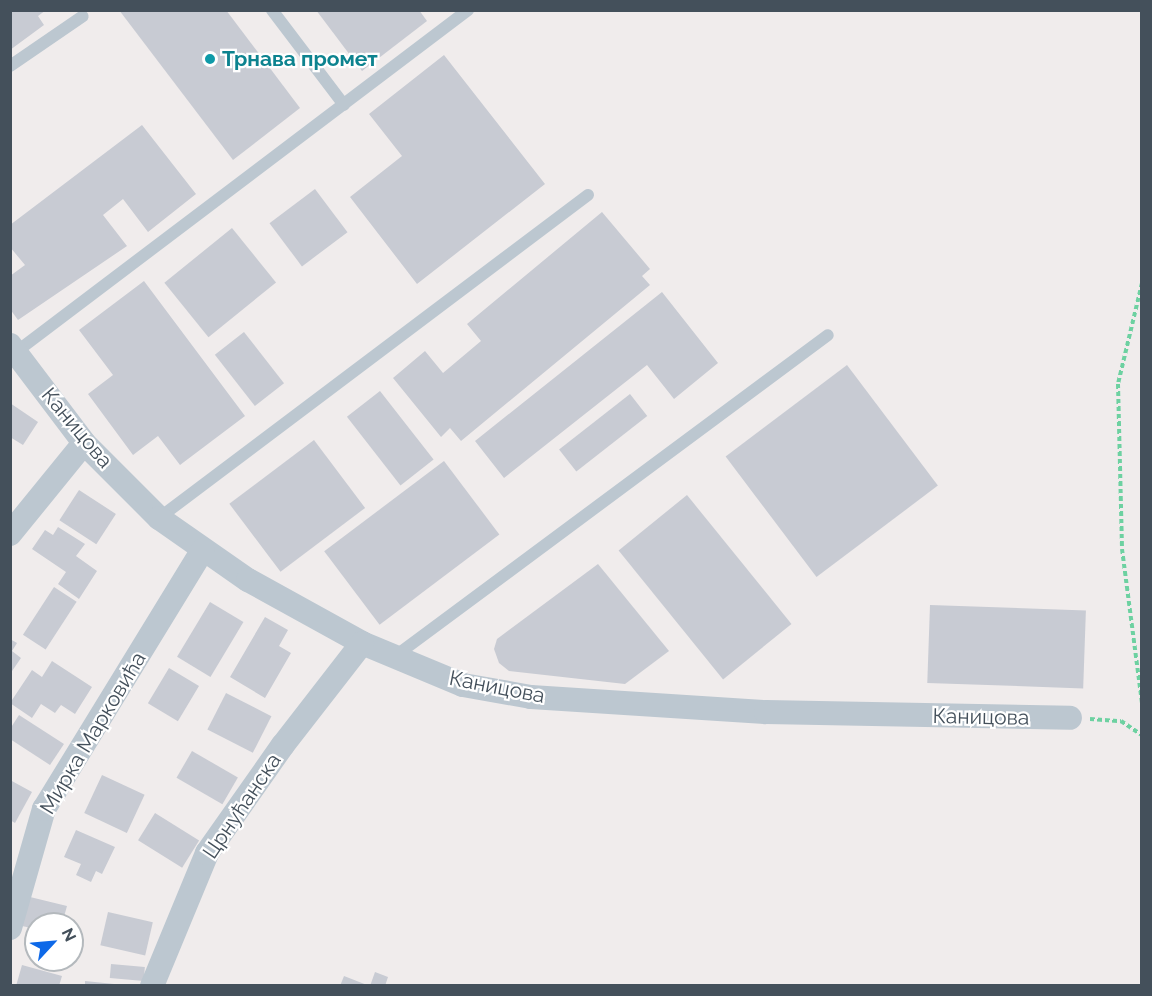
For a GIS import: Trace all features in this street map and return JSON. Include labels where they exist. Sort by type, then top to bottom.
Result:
[{"type":"street","name":"Каницова","points":[[12,352],[84,443],[159,518],[203,550],[362,644],[463,685],[531,697],[766,712],[1070,718]]},
{"type":"street","points":[[10,534],[84,443]]},
{"type":"street","name":"Мирка Марковића","points":[[10,928],[44,808],[203,550]]},
{"type":"street","name":"Црнућанска","points":[[152,986],[207,854],[283,745],[362,644]]},
{"type":"lane","points":[[272,10],[344,105]]},
{"type":"lane","points":[[12,352],[468,10]]},
{"type":"lane","points":[[10,66],[83,16]]},
{"type":"lane","points":[[159,518],[588,195]]},
{"type":"lane","points":[[393,658],[828,335]]},
{"type":"path","points":[[1142,283],[1118,384],[1122,549],[1142,703]]},
{"type":"path","points":[[1070,718],[1121,721],[1142,735]]},
{"type":"building","points":[[10,10],[46,10],[38,16],[44,25],[10,50]]},
{"type":"building","name":"Трнава промет","points":[[119,10],[226,10],[300,108],[233,160]]},
{"type":"building","name":"Трнава промет","points":[[316,10],[419,10],[427,21],[362,71]]},
{"type":"building","points":[[444,55],[545,184],[417,284],[350,197],[402,156],[369,114]]},
{"type":"building","points":[[142,125],[196,194],[148,232],[123,199],[103,215],[127,246],[18,320],[10,309],[10,276],[25,265],[10,247],[10,225]]},
{"type":"building","points":[[315,189],[347,232],[302,266],[269,223]]},
{"type":"building","points":[[602,212],[650,269],[642,276],[650,285],[461,441],[450,428],[441,437],[393,378],[425,351],[443,373],[481,341],[467,324]]},
{"type":"building","points":[[232,228],[276,282],[208,337],[164,283]]},
{"type":"building","points":[[144,281],[245,416],[180,465],[158,436],[133,455],[88,394],[113,375],[79,330]]},
{"type":"building","points":[[662,292],[718,363],[674,399],[647,365],[504,478],[475,441]]},
{"type":"building","points":[[244,332],[284,383],[255,406],[215,355]]},
{"type":"building","points":[[847,365],[938,486],[816,577],[726,456]]},
{"type":"building","points":[[380,391],[434,460],[400,485],[347,417]]},
{"type":"building","points":[[630,394],[647,416],[576,471],[559,449]]},
{"type":"building","points":[[10,403],[38,422],[23,445],[10,437]]},
{"type":"building","points":[[314,440],[365,508],[280,572],[229,504]]},
{"type":"building","points":[[444,461],[499,534],[380,625],[324,551]]},
{"type":"building","points":[[79,490],[116,514],[96,544],[59,520]]},
{"type":"building","points":[[687,495],[791,624],[723,679],[619,550]]},
{"type":"building","points":[[58,527],[85,544],[76,556],[97,571],[79,599],[58,584],[66,572],[32,549],[45,530],[53,535]]},
{"type":"building","points":[[598,564],[669,651],[625,684],[509,671],[499,663],[494,649],[497,639]]},
{"type":"building","points":[[54,587],[77,602],[46,650],[23,635]]},
{"type":"building","points":[[210,602],[243,622],[210,677],[177,657]]},
{"type":"building","points":[[930,605],[1086,610],[1083,688],[927,683]]},
{"type":"building","points":[[265,617],[288,630],[279,646],[291,653],[265,698],[230,677]]},
{"type":"building","points":[[10,639],[17,643],[12,651],[21,658],[10,674]]},
{"type":"building","points":[[52,661],[92,687],[75,714],[61,705],[55,713],[41,704],[32,718],[10,703],[32,670],[42,677]]},
{"type":"building","points":[[169,668],[199,686],[178,721],[148,703]]},
{"type":"building","points":[[226,693],[271,716],[253,753],[207,730]]},
{"type":"building","points":[[19,715],[64,744],[50,765],[10,739],[10,729]]},
{"type":"building","points":[[192,751],[238,778],[222,804],[176,778]]},
{"type":"building","points":[[102,775],[145,795],[127,833],[84,813]]},
{"type":"building","points":[[10,780],[32,792],[15,823],[10,820]]},
{"type":"building","points":[[155,813],[199,841],[182,868],[138,840]]},
{"type":"building","points":[[76,830],[115,847],[102,874],[96,871],[91,882],[76,875],[81,864],[64,857]]},
{"type":"building","points":[[30,897],[67,906],[65,912],[26,912]]},
{"type":"building","points":[[108,912],[153,922],[145,955],[100,945]]},
{"type":"building","points":[[111,964],[145,967],[144,981],[110,978]]},
{"type":"building","points":[[22,965],[24,972],[47,972],[62,976],[59,986],[16,986]]},
{"type":"building","points":[[375,972],[388,977],[385,986],[370,986]]},
{"type":"building","points":[[344,976],[367,985],[367,986],[340,986]]},
{"type":"building","points":[[85,981],[114,984],[114,986],[85,986]]},
{"type":"place","name":"Трнава промет","points":[[210,59]]}]
